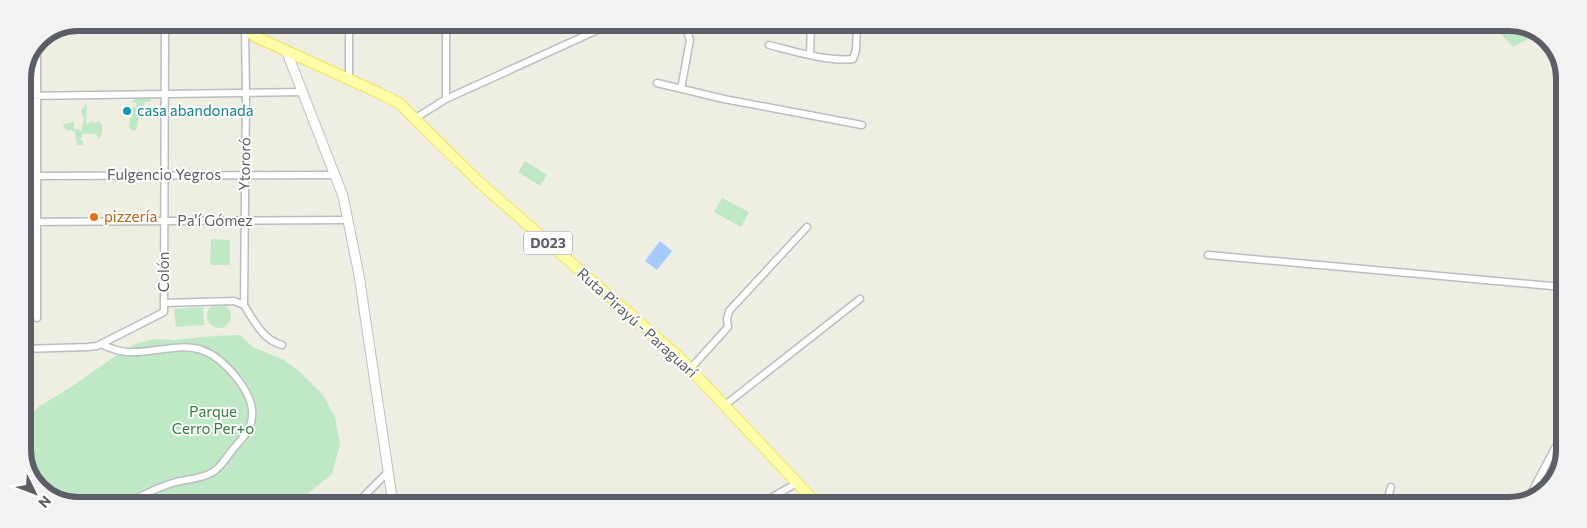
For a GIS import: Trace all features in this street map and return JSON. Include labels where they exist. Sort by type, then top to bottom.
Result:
[{"type":"main road","name":"Ruta Pirayú - Paraguarí","points":[[250,31],[256,37],[399,103],[480,183],[636,318],[690,369],[811,497]]},
{"type":"main road","points":[[286,50],[343,196],[359,275],[393,497]]},
{"type":"street","name":"Colón","points":[[100,344],[164,312],[165,31]]},
{"type":"street","name":"Ytororó","points":[[244,305],[245,31]]},
{"type":"street","points":[[349,31],[349,79]]},
{"type":"street","points":[[446,31],[446,99]]},
{"type":"street","points":[[414,119],[446,99],[595,31]]},
{"type":"street","points":[[680,89],[690,40],[687,31]]},
{"type":"street","points":[[810,55],[812,31]]},
{"type":"street","points":[[768,46],[810,55],[845,60],[853,59],[856,50],[857,31]]},
{"type":"street","points":[[37,56],[37,318]]},
{"type":"street","points":[[657,83],[724,99],[862,126]]},
{"type":"street","points":[[31,96],[302,92]]},
{"type":"street","name":"Fulgencio Yegros","points":[[31,176],[336,175]]},
{"type":"street","name":"Pa'í Gómez","points":[[31,222],[347,220]]},
{"type":"street","points":[[690,369],[728,327],[729,311],[807,227]]},
{"type":"street","points":[[1208,255],[1556,286]]},
{"type":"street","points":[[725,405],[860,299]]},
{"type":"street","points":[[164,303],[234,301],[244,305],[261,332],[272,342],[282,345]]},
{"type":"street","points":[[31,348],[88,347],[100,344],[113,350],[135,352],[179,348],[200,350],[212,355],[230,371],[250,399],[252,418],[249,428],[221,465],[212,472],[160,487],[138,497]]},
{"type":"street","points":[[1533,490],[1556,447]]},
{"type":"street","points":[[363,497],[389,471]]},
{"type":"street","points":[[772,497],[797,483]]},
{"type":"street","points":[[1388,497],[1391,488]]},
{"type":"green space","points":[[1498,31],[1521,33],[1532,37],[1513,47]]},
{"type":"green space","points":[[134,97],[151,97],[151,101],[144,103],[145,114],[138,120],[136,130],[133,131],[129,128],[133,107],[137,108],[135,106],[137,104],[131,102],[134,100]]},
{"type":"green space","points":[[87,104],[86,124],[98,121],[102,125],[102,134],[99,139],[96,134],[82,134],[82,138],[79,139],[83,141],[83,145],[77,145],[75,132],[68,131],[63,126],[64,124],[74,122],[74,129],[81,132],[84,118],[81,112]]},
{"type":"green space","points":[[525,161],[547,175],[540,186],[518,172]]},
{"type":"green space","points":[[722,198],[749,212],[741,227],[714,212]]},
{"type":"green space","points":[[211,239],[230,240],[230,265],[210,265]]},
{"type":"green space","points":[[219,304],[228,307],[231,316],[228,325],[219,328],[210,325],[207,316],[210,307]]},
{"type":"green space","points":[[203,307],[204,325],[176,327],[174,309]]},
{"type":"green space","name":"Parque Cerro Per+o","points":[[240,335],[253,347],[284,360],[299,371],[323,395],[335,417],[340,445],[332,474],[304,497],[78,497],[60,493],[60,468],[35,468],[31,453],[31,414],[40,406],[135,344],[155,339],[174,340]]},
{"type":"water","points":[[660,241],[672,251],[657,270],[645,261]]},
{"type":"place","name":"casa abandonada","points":[[127,111]]},
{"type":"place","name":"pizzería","points":[[94,217]]}]
